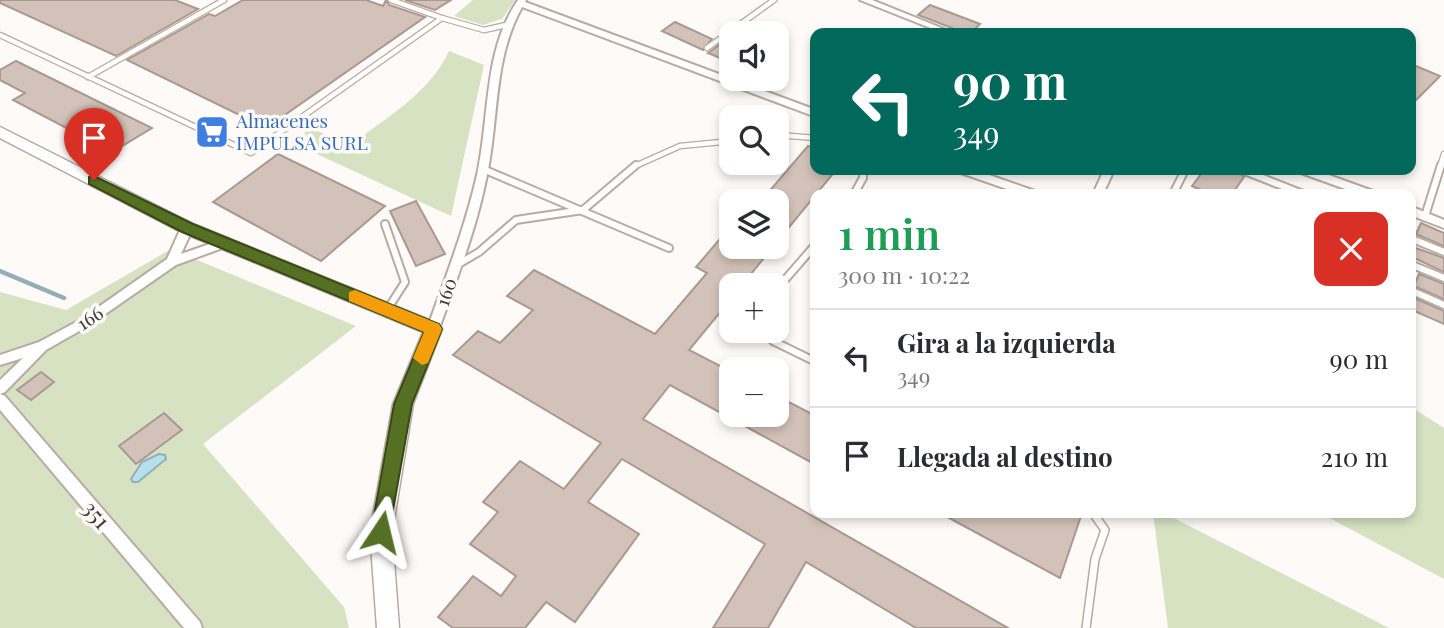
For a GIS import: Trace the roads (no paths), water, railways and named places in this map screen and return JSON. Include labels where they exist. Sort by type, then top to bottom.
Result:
[{"type":"street","points":[[864,0],[937,28]]},
{"type":"street","points":[[520,1],[810,112]]},
{"type":"street","name":"160","points":[[388,628],[381,532],[403,404],[455,266],[483,169],[493,70],[506,25],[520,1]]},
{"type":"street","points":[[0,132],[187,228],[433,329]]},
{"type":"street","points":[[979,175],[1017,189]]},
{"type":"street","points":[[1318,175],[1356,189]]},
{"type":"street","points":[[1416,212],[1444,224]]},
{"type":"street","points":[[172,262],[187,228]]},
{"type":"street","name":"166","points":[[0,360],[43,346],[83,323],[172,262],[224,243]]},
{"type":"street","points":[[0,388],[43,346]]},
{"type":"street","name":"351","points":[[0,400],[194,628]]},
{"type":"lane","points":[[214,0],[222,1]]},
{"type":"lane","points":[[391,0],[484,30],[506,25]]},
{"type":"lane","points":[[708,48],[774,0]]},
{"type":"lane","points":[[88,76],[222,1]]},
{"type":"lane","points":[[0,35],[251,153],[442,18]]},
{"type":"lane","points":[[789,136],[810,138]]},
{"type":"lane","points":[[455,266],[479,252],[516,220],[583,210],[634,166],[652,157],[680,146],[719,142]]},
{"type":"lane","points":[[1425,216],[1444,154]]},
{"type":"lane","points":[[483,169],[669,248]]},
{"type":"lane","points":[[1254,175],[1290,189]]},
{"type":"lane","points":[[385,224],[405,282],[387,310]]},
{"type":"lane","points":[[1416,240],[1444,252]]},
{"type":"lane","points":[[789,275],[810,251]]},
{"type":"lane","points":[[1416,266],[1444,278]]},
{"type":"lane","points":[[1416,293],[1444,305]]},
{"type":"lane","points":[[777,343],[810,359]]},
{"type":"lane","points":[[1086,628],[1095,559],[1105,530],[1097,518]]},
{"type":"water","points":[[159,454],[165,455],[166,459],[138,482],[133,482],[131,479],[142,462]]},
{"type":"waterway","points":[[0,271],[64,298]]},
{"type":"place","name":"Almacenes IMPULSA SURL","points":[[212,132]]}]
